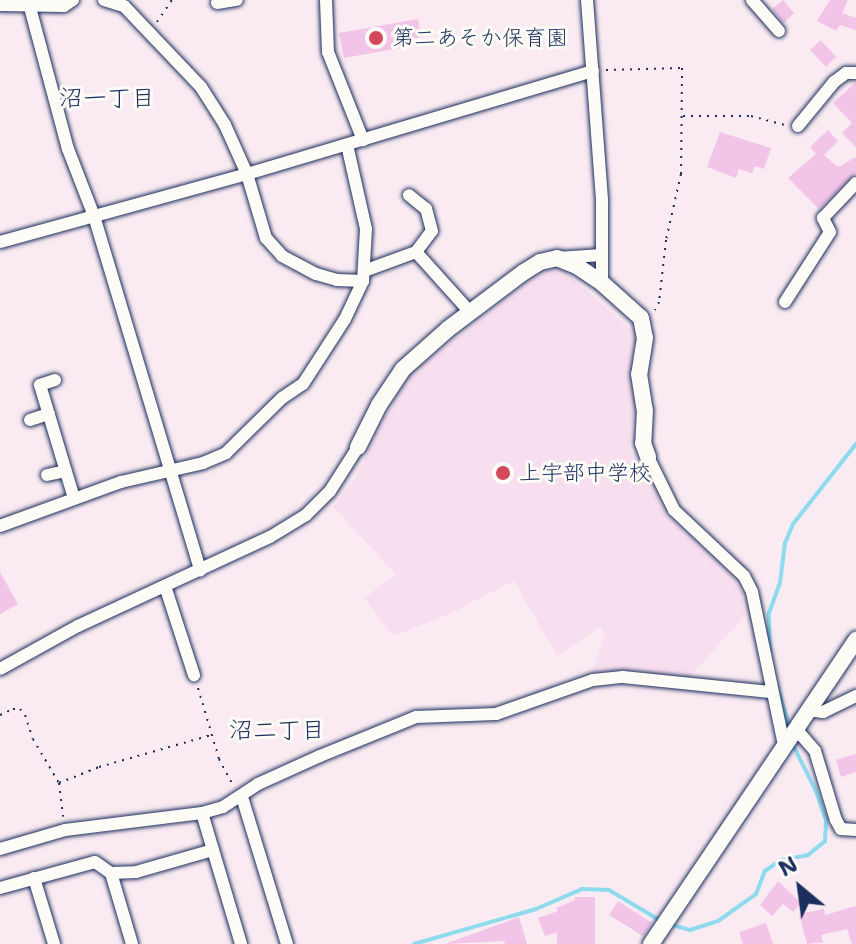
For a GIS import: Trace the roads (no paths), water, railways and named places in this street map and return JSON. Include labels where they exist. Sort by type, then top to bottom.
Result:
[{"type":"street","points":[[0,5],[64,6],[73,0]]},
{"type":"street","points":[[104,0],[124,6],[201,87],[225,125],[247,174],[266,238],[282,256],[316,274],[337,280],[363,276],[416,252],[432,231],[432,224],[426,209],[409,195]]},
{"type":"street","points":[[217,3],[237,0]]},
{"type":"street","points":[[326,0],[328,52],[363,140]]},
{"type":"street","points":[[587,0],[602,283]]},
{"type":"street","points":[[752,0],[779,31]]},
{"type":"street","points":[[29,4],[68,149],[94,216],[200,570]]},
{"type":"street","points":[[0,242],[247,174],[593,71]]},
{"type":"street","points":[[798,126],[834,82],[846,73],[856,73]]},
{"type":"street","points":[[0,526],[74,498],[170,469],[203,463],[226,453],[282,398],[303,384],[345,319],[363,276],[366,229],[347,145]]},
{"type":"street","points":[[785,302],[830,232],[823,218],[856,183]]},
{"type":"street","points":[[416,252],[470,312]]},
{"type":"street","points":[[0,669],[78,626],[200,570],[306,515],[330,491],[403,369],[470,312],[540,262],[602,255]]},
{"type":"street","points":[[557,258],[577,266],[602,283],[629,306],[645,329],[639,374],[645,410],[643,443],[674,510],[744,576],[752,592],[770,692],[784,745]]},
{"type":"street","points":[[55,380],[40,385],[74,498]]},
{"type":"street","points":[[30,420],[49,414]]},
{"type":"street","points":[[47,475],[66,471]]},
{"type":"street","points":[[165,586],[194,675]]},
{"type":"street","points":[[651,944],[856,640]]},
{"type":"street","points":[[0,849],[65,830],[202,813],[242,797],[258,784],[320,756],[416,717],[496,714],[593,680],[623,677],[770,692]]},
{"type":"street","points":[[808,710],[823,712],[856,696]]},
{"type":"street","points":[[796,729],[815,751],[841,829],[856,830]]},
{"type":"street","points":[[242,797],[287,944]]},
{"type":"street","points":[[202,813],[241,944]]},
{"type":"street","points":[[0,888],[95,862],[111,873],[136,872],[213,850]]},
{"type":"street","points":[[111,873],[132,944]]},
{"type":"street","points":[[34,878],[54,944]]},
{"type":"waterway","points":[[770,651],[769,613],[780,583],[785,543],[793,524],[856,444]]},
{"type":"waterway","points":[[777,687],[790,728]]},
{"type":"waterway","points":[[669,924],[690,930],[718,921],[756,894],[765,871],[781,860],[808,855],[825,841],[826,820],[816,791],[793,745]]},
{"type":"waterway","points":[[414,944],[536,909],[582,889],[609,890],[661,921]]},
{"type":"place","name":"第二あそか保育園","points":[[376,38]]},
{"type":"place","name":"上宇部中学校","points":[[503,473]]},
{"type":"district","name":"沼一丁目","points":[[107,99]]},
{"type":"district","name":"沼二丁目","points":[[277,731]]}]
